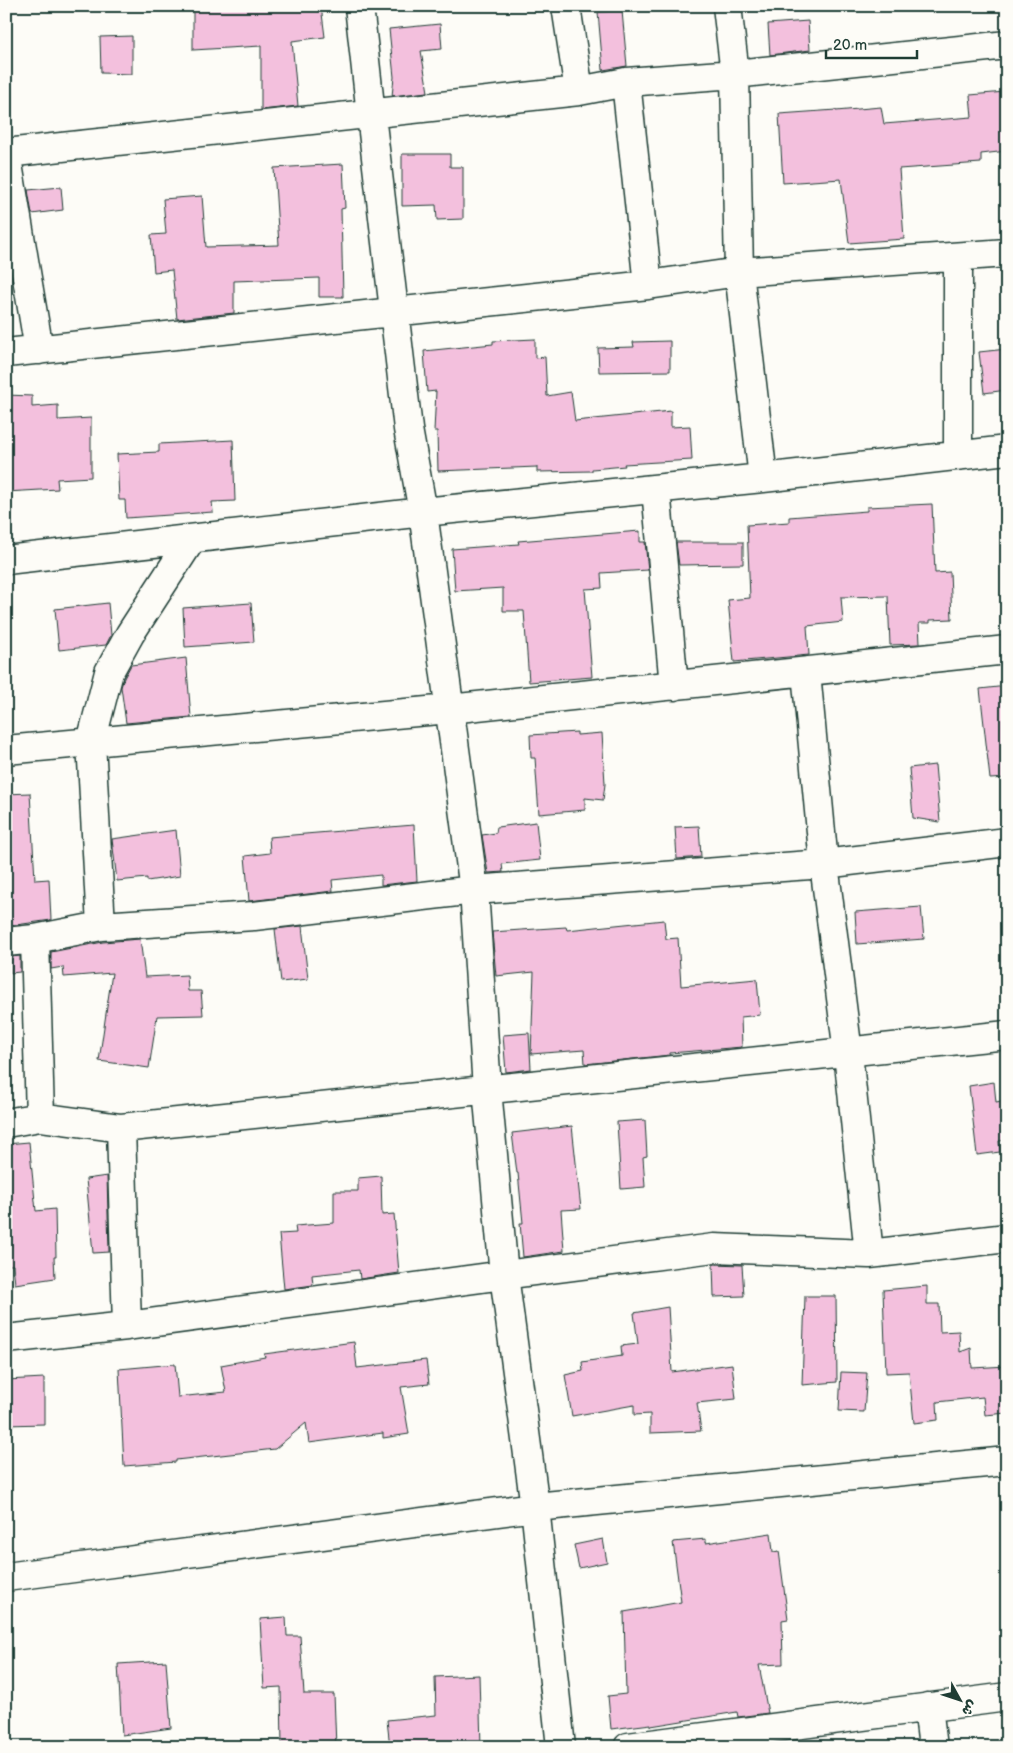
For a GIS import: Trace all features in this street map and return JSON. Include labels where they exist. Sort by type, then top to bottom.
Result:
[{"type":"street","points":[[360,6],[370,115],[408,429],[422,512],[474,890],[487,1089],[504,1274],[535,1506],[561,1747]]},
{"type":"street","points":[[566,6],[579,91]]},
{"type":"street","points":[[727,6],[735,74],[739,272],[763,478]]},
{"type":"street","points":[[38,350],[6,152],[370,115],[579,91],[626,82],[735,74],[1007,45]]},
{"type":"street","points":[[626,82],[648,285]]},
{"type":"street","points":[[6,353],[648,285],[739,272],[1007,253]]},
{"type":"street","points":[[958,257],[958,456]]},
{"type":"street","points":[[6,560],[422,512],[763,478],[1007,450]]},
{"type":"street","points":[[656,489],[674,686]]},
{"type":"street","points":[[101,926],[91,742],[109,672],[130,634],[191,540]]},
{"type":"street","points":[[6,750],[449,709],[1007,650]]},
{"type":"street","points":[[806,672],[824,864],[848,1053],[869,1254]]},
{"type":"street","points":[[6,942],[35,939],[101,926],[254,916],[474,890],[824,864],[1007,842]]},
{"type":"street","points":[[35,939],[40,1117]]},
{"type":"street","points":[[6,1123],[40,1117],[120,1128],[1007,1035]]},
{"type":"street","points":[[120,1128],[128,1326]]},
{"type":"street","points":[[6,1339],[128,1326],[504,1274],[714,1248],[869,1254],[1007,1238]]},
{"type":"street","points":[[6,1577],[535,1506],[1007,1461]]},
{"type":"street","points":[[628,1747],[1007,1697]]},
{"type":"street","points":[[928,1707],[933,1747]]},
{"type":"building","points":[[193,6],[321,6],[325,37],[292,41],[298,106],[261,110],[261,46],[193,50]]},
{"type":"building","points":[[622,11],[627,66],[603,70],[598,12]]},
{"type":"building","points":[[808,21],[810,50],[770,55],[768,24]]},
{"type":"building","points":[[440,24],[442,49],[421,51],[428,92],[392,96],[394,77],[389,29]]},
{"type":"building","points":[[132,36],[132,74],[101,73],[100,37]]},
{"type":"building","points":[[1005,92],[1007,151],[981,154],[981,163],[899,169],[904,239],[849,243],[841,179],[783,183],[779,114],[881,107],[884,124],[972,117],[970,95]]},
{"type":"building","points":[[402,154],[450,154],[450,167],[463,167],[463,219],[437,220],[436,205],[402,206]]},
{"type":"building","points":[[343,164],[345,208],[341,209],[343,297],[319,297],[319,278],[234,281],[234,313],[177,319],[172,270],[154,272],[151,235],[166,234],[163,199],[202,196],[206,247],[279,245],[274,168]]},
{"type":"building","points":[[61,187],[63,210],[32,214],[28,190]]},
{"type":"building","points":[[535,339],[535,358],[545,357],[547,396],[571,392],[575,421],[671,411],[671,427],[690,426],[692,460],[624,464],[625,466],[592,469],[592,471],[537,472],[537,467],[438,471],[437,431],[434,431],[436,391],[427,392],[424,351],[493,344],[493,341]]},
{"type":"building","points":[[670,341],[670,371],[599,372],[598,348],[634,347],[633,342]]},
{"type":"building","points":[[1007,349],[1007,390],[984,393],[979,352]]},
{"type":"building","points":[[6,395],[32,396],[32,407],[58,405],[58,420],[91,418],[91,477],[57,479],[58,489],[6,492]]},
{"type":"building","points":[[233,440],[235,501],[212,502],[213,512],[126,518],[125,500],[119,500],[117,454],[159,452],[159,444]]},
{"type":"building","points":[[932,504],[935,573],[950,572],[952,619],[930,620],[930,623],[919,623],[920,644],[890,645],[888,596],[841,597],[843,622],[807,626],[809,655],[734,662],[728,600],[750,598],[747,525],[789,522],[789,517],[867,511],[867,507]]},
{"type":"building","points":[[640,531],[640,542],[645,542],[648,570],[601,573],[602,588],[585,589],[592,677],[529,682],[524,611],[503,611],[503,588],[455,591],[452,549],[519,544],[518,541]]},
{"type":"building","points":[[676,542],[743,542],[743,564],[679,565]]},
{"type":"building","points":[[108,603],[111,635],[106,645],[59,650],[55,609]]},
{"type":"building","points":[[251,603],[254,642],[185,647],[183,608]]},
{"type":"building","points":[[186,658],[191,717],[126,723],[121,687],[131,665]]},
{"type":"building","points":[[1007,686],[1007,778],[990,779],[980,689]]},
{"type":"building","points":[[577,732],[577,735],[602,733],[605,784],[603,800],[585,798],[585,810],[539,814],[535,758],[531,758],[530,735]]},
{"type":"building","points":[[935,765],[940,822],[913,818],[909,768]]},
{"type":"building","points":[[30,793],[35,880],[49,879],[51,920],[9,926],[6,887],[6,794]]},
{"type":"building","points":[[536,822],[540,860],[502,864],[503,872],[488,873],[482,835],[496,833],[497,827]]},
{"type":"building","points":[[414,825],[417,881],[381,885],[381,875],[332,880],[333,891],[249,901],[245,856],[270,853],[269,837]]},
{"type":"building","points":[[699,826],[701,857],[677,859],[675,827]]},
{"type":"building","points":[[176,830],[180,876],[147,881],[147,878],[117,881],[112,839]]},
{"type":"building","points":[[921,907],[924,939],[857,944],[855,912]]},
{"type":"building","points":[[664,920],[666,939],[678,938],[681,986],[757,979],[760,1015],[741,1017],[742,1047],[670,1053],[670,1055],[585,1064],[584,1050],[531,1054],[534,972],[496,976],[492,932],[566,927],[567,930]]},
{"type":"building","points":[[302,926],[308,979],[281,982],[275,929]]},
{"type":"building","points":[[140,939],[145,977],[187,975],[188,991],[201,991],[203,1015],[157,1016],[149,1068],[99,1061],[112,973],[64,977],[63,967],[51,969],[51,952],[103,942]]},
{"type":"building","points":[[20,956],[20,972],[11,973],[11,957]]},
{"type":"building","points":[[529,1033],[531,1069],[506,1072],[503,1035]]},
{"type":"building","points":[[994,1082],[996,1102],[1007,1100],[1007,1140],[999,1141],[1000,1152],[977,1155],[969,1086]]},
{"type":"building","points":[[645,1120],[647,1156],[643,1157],[645,1187],[621,1189],[617,1122]]},
{"type":"building","points":[[572,1126],[581,1209],[561,1210],[564,1251],[523,1257],[520,1223],[523,1223],[512,1133]]},
{"type":"building","points":[[29,1142],[36,1211],[55,1209],[55,1278],[15,1284],[13,1265],[6,1265],[6,1144]]},
{"type":"building","points":[[107,1176],[109,1252],[93,1253],[86,1179]]},
{"type":"building","points":[[381,1176],[382,1215],[394,1214],[399,1273],[360,1279],[359,1270],[312,1275],[313,1285],[284,1289],[279,1234],[296,1233],[295,1226],[334,1223],[334,1191],[358,1191],[358,1178]]},
{"type":"building","points":[[713,1264],[742,1265],[744,1296],[714,1297]]},
{"type":"building","points":[[927,1286],[927,1304],[939,1304],[940,1332],[959,1331],[960,1352],[971,1348],[972,1368],[1007,1366],[1007,1413],[985,1415],[983,1397],[937,1402],[938,1420],[914,1423],[909,1372],[886,1373],[883,1290]]},
{"type":"building","points":[[805,1296],[836,1296],[837,1382],[802,1385]]},
{"type":"building","points":[[668,1307],[672,1372],[732,1364],[736,1399],[697,1403],[701,1431],[650,1433],[650,1414],[634,1415],[634,1405],[572,1416],[565,1375],[583,1371],[582,1362],[622,1356],[621,1346],[638,1344],[634,1313]]},
{"type":"building","points":[[354,1342],[357,1368],[426,1360],[429,1384],[401,1387],[409,1434],[383,1438],[383,1433],[309,1443],[306,1423],[275,1449],[176,1460],[176,1462],[124,1466],[119,1369],[175,1364],[178,1397],[226,1392],[221,1365],[265,1357],[264,1354]]},
{"type":"building","points":[[841,1372],[867,1373],[864,1412],[839,1411]]},
{"type":"building","points":[[44,1378],[44,1424],[6,1425],[6,1380]]},
{"type":"building","points":[[771,1533],[773,1552],[779,1551],[788,1619],[782,1620],[783,1664],[759,1665],[768,1713],[738,1717],[737,1712],[651,1726],[651,1724],[611,1729],[608,1696],[626,1694],[624,1612],[681,1602],[673,1542],[706,1539],[706,1543]]},
{"type":"building","points":[[603,1539],[607,1562],[579,1568],[574,1545]]},
{"type":"building","points":[[286,1617],[287,1636],[300,1636],[304,1694],[334,1694],[336,1747],[282,1747],[281,1687],[264,1688],[260,1619]]},
{"type":"building","points":[[166,1661],[171,1728],[122,1735],[118,1664]]},
{"type":"building","points":[[479,1675],[481,1747],[390,1747],[387,1720],[436,1715],[435,1677]]}]
